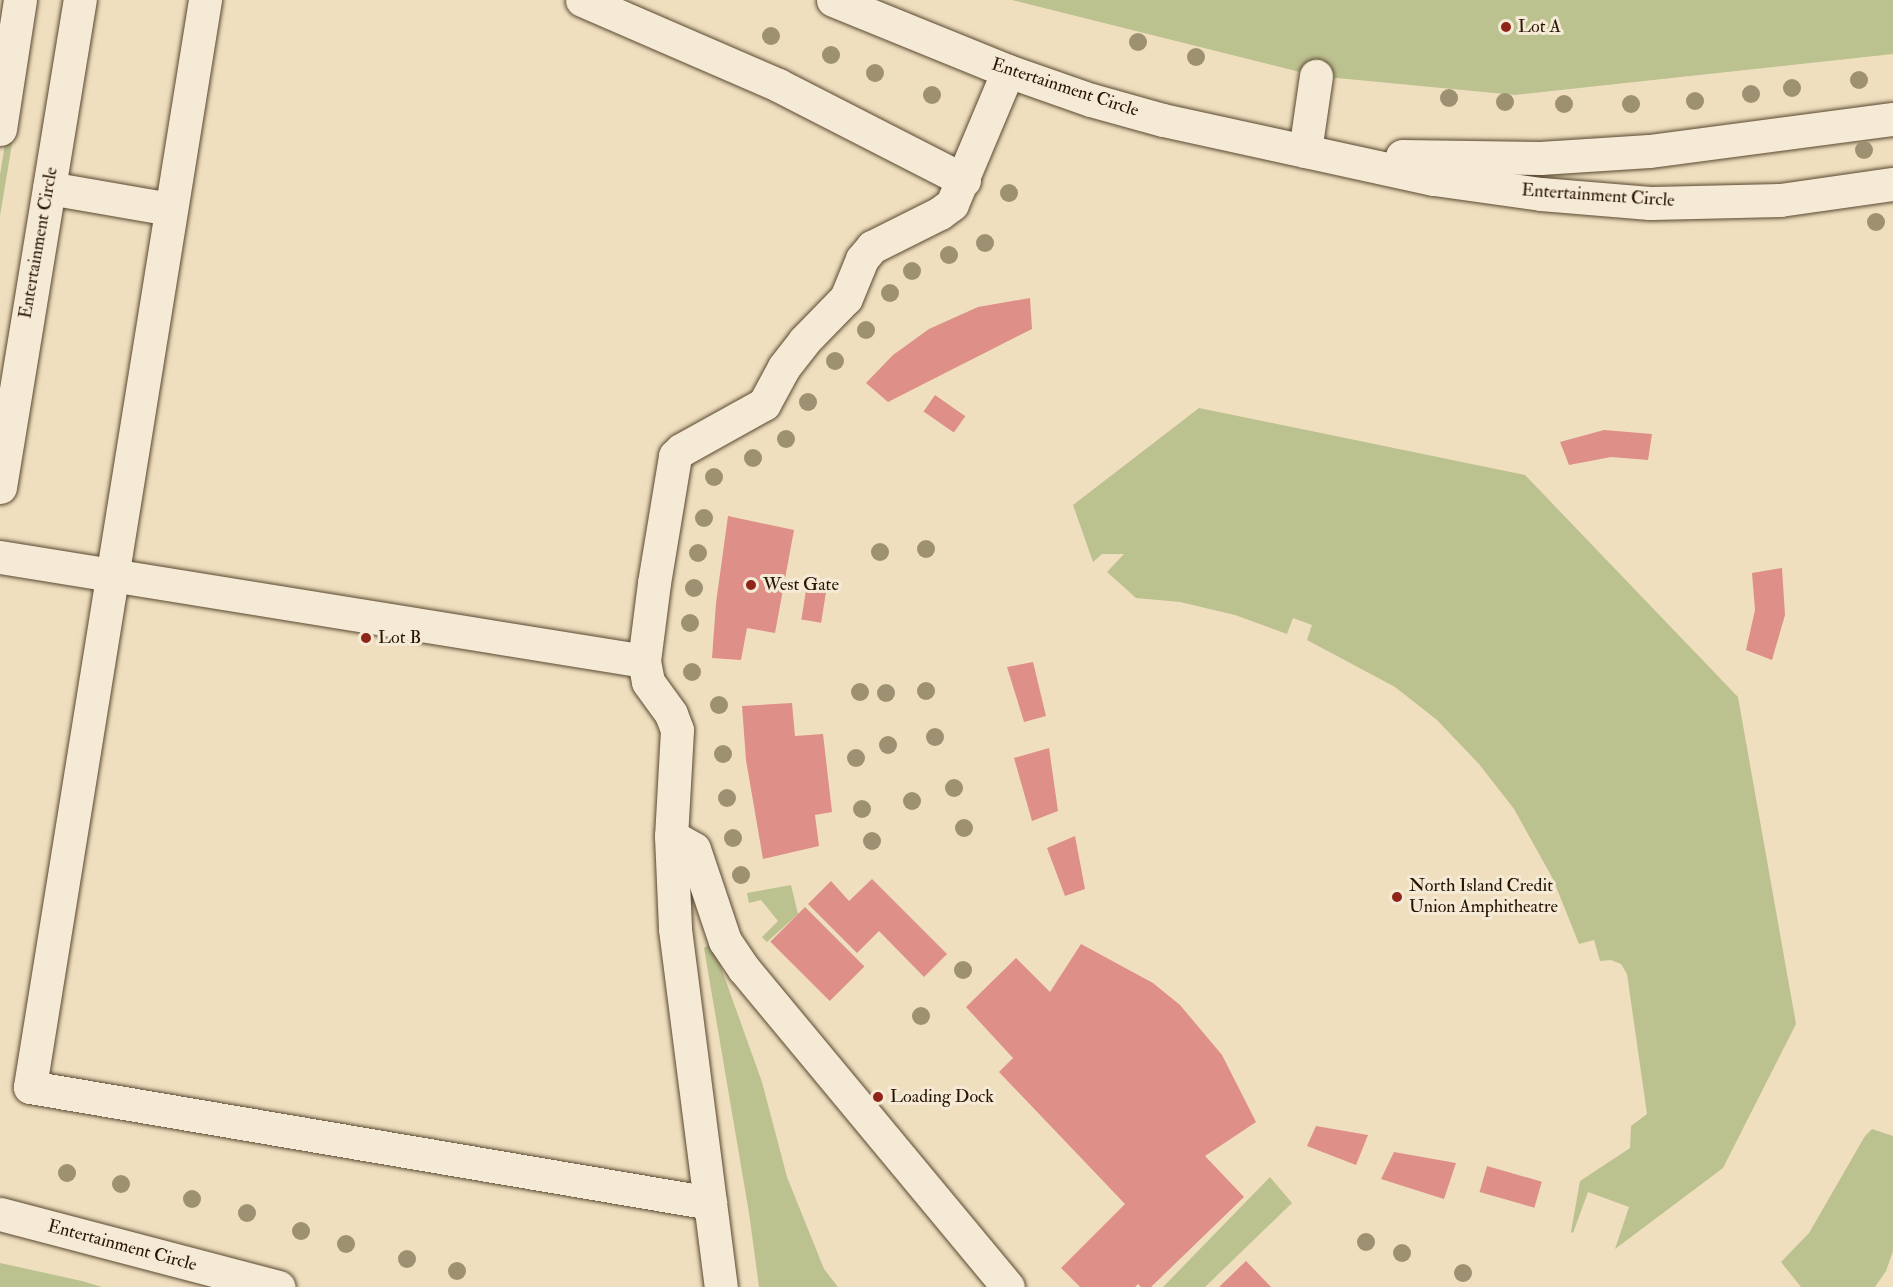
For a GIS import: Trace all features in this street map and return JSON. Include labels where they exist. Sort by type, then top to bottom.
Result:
[{"type":"street","points":[[0,9],[1,0]]},
{"type":"street","points":[[0,129],[20,0]]},
{"type":"street","name":"Entertainment Circle","points":[[0,487],[80,0]]},
{"type":"street","points":[[205,0],[30,1087],[710,1203]]},
{"type":"street","points":[[582,0],[778,85],[964,180]]},
{"type":"street","name":"Entertainment Circle","points":[[833,0],[1008,71],[1091,100],[1163,120],[1434,179],[1541,194],[1650,204],[1780,200],[1893,184]]},
{"type":"street","points":[[721,1287],[678,968],[672,836],[677,730],[671,714],[648,682],[644,662],[655,573],[675,456],[681,450],[764,404],[784,367],[804,341],[846,298],[867,252],[880,242],[952,204],[1008,71]]},
{"type":"street","points":[[1305,152],[1316,76]]},
{"type":"street","name":"Entertainment Circle","points":[[1305,152],[1433,158],[1540,158],[1649,151],[1893,119]]},
{"type":"street","points":[[49,188],[170,209]]},
{"type":"street","points":[[0,557],[644,662]]},
{"type":"street","points":[[672,836],[694,849],[725,940],[744,969],[1008,1287]]},
{"type":"street","name":"Entertainment Circle","points":[[0,1214],[279,1287]]},
{"type":"green space","points":[[36,0],[0,216],[0,175],[20,50]]},
{"type":"green space","name":"Lot A","points":[[1012,0],[1893,0],[1893,54],[1515,95],[1316,76]]},
{"type":"green space","points":[[1199,408],[1525,475],[1738,697],[1796,1024],[1723,1168],[1615,1249],[1629,1207],[1588,1192],[1573,1233],[1571,1232],[1580,1181],[1630,1148],[1631,1126],[1647,1114],[1627,974],[1621,964],[1611,960],[1600,961],[1594,940],[1579,944],[1553,879],[1514,809],[1479,764],[1437,720],[1395,687],[1307,640],[1312,625],[1293,618],[1287,634],[1235,615],[1180,602],[1136,598],[1107,572],[1124,554],[1102,554],[1093,562],[1073,505]]},
{"type":"green space","points":[[791,885],[798,914],[767,942],[762,937],[778,921],[761,900],[749,903],[747,893]]},
{"type":"green space","points":[[710,944],[713,945],[762,1082],[787,1177],[824,1269],[838,1287],[759,1287],[749,1213],[704,948]]},
{"type":"green space","points":[[1872,1129],[1893,1136],[1893,1251],[1886,1271],[1875,1287],[1801,1287],[1781,1262],[1809,1233],[1865,1136]]},
{"type":"green space","points":[[1270,1177],[1292,1203],[1205,1287],[1163,1287]]},
{"type":"green space","points":[[0,1263],[82,1281],[102,1287],[0,1287]]},
{"type":"building","points":[[1030,298],[1032,329],[888,402],[866,383],[893,355],[929,329],[978,307]]},
{"type":"building","points":[[935,395],[965,416],[954,433],[924,411]]},
{"type":"building","points":[[1604,430],[1652,434],[1648,460],[1611,457],[1569,465],[1560,442]]},
{"type":"building","name":"West Gate","points":[[728,516],[794,530],[775,633],[747,628],[741,660],[712,658],[716,603]]},
{"type":"building","points":[[1782,568],[1785,615],[1772,660],[1746,650],[1755,610],[1752,573]]},
{"type":"building","points":[[807,584],[827,587],[821,623],[801,620]]},
{"type":"building","points":[[1033,662],[1046,716],[1024,722],[1007,667]]},
{"type":"building","points":[[792,703],[795,736],[823,734],[832,812],[815,815],[819,846],[763,859],[746,760],[742,706]]},
{"type":"building","points":[[1049,748],[1058,811],[1032,821],[1014,758]]},
{"type":"building","points":[[1075,836],[1085,889],[1065,896],[1047,848]]},
{"type":"building","points":[[872,879],[947,954],[924,977],[879,931],[857,953],[808,904],[831,881],[849,901]]},
{"type":"building","points":[[805,907],[864,966],[830,1001],[770,942]]},
{"type":"building","points":[[1081,944],[1153,983],[1180,1005],[1222,1055],[1256,1122],[1205,1156],[1244,1197],[1151,1287],[1141,1287],[1138,1284],[1135,1287],[1080,1287],[1061,1268],[1125,1204],[999,1072],[1013,1058],[966,1007],[1016,958],[1050,992]]},
{"type":"building","points":[[1316,1126],[1368,1135],[1356,1165],[1307,1146]]},
{"type":"building","points":[[1394,1152],[1456,1163],[1444,1199],[1381,1179]]},
{"type":"building","points":[[1487,1166],[1542,1182],[1534,1208],[1480,1192]]},
{"type":"building","points":[[1246,1261],[1271,1287],[1219,1287]]},
{"type":"place","name":"Lot A","points":[[1506,27]]},
{"type":"place","name":"West Gate","points":[[751,585]]},
{"type":"place","name":"Lot B","points":[[366,638]]},
{"type":"place","name":"North Island Credit Union Amphitheatre","points":[[1397,897]]},
{"type":"place","name":"Loading Dock","points":[[878,1097]]}]
